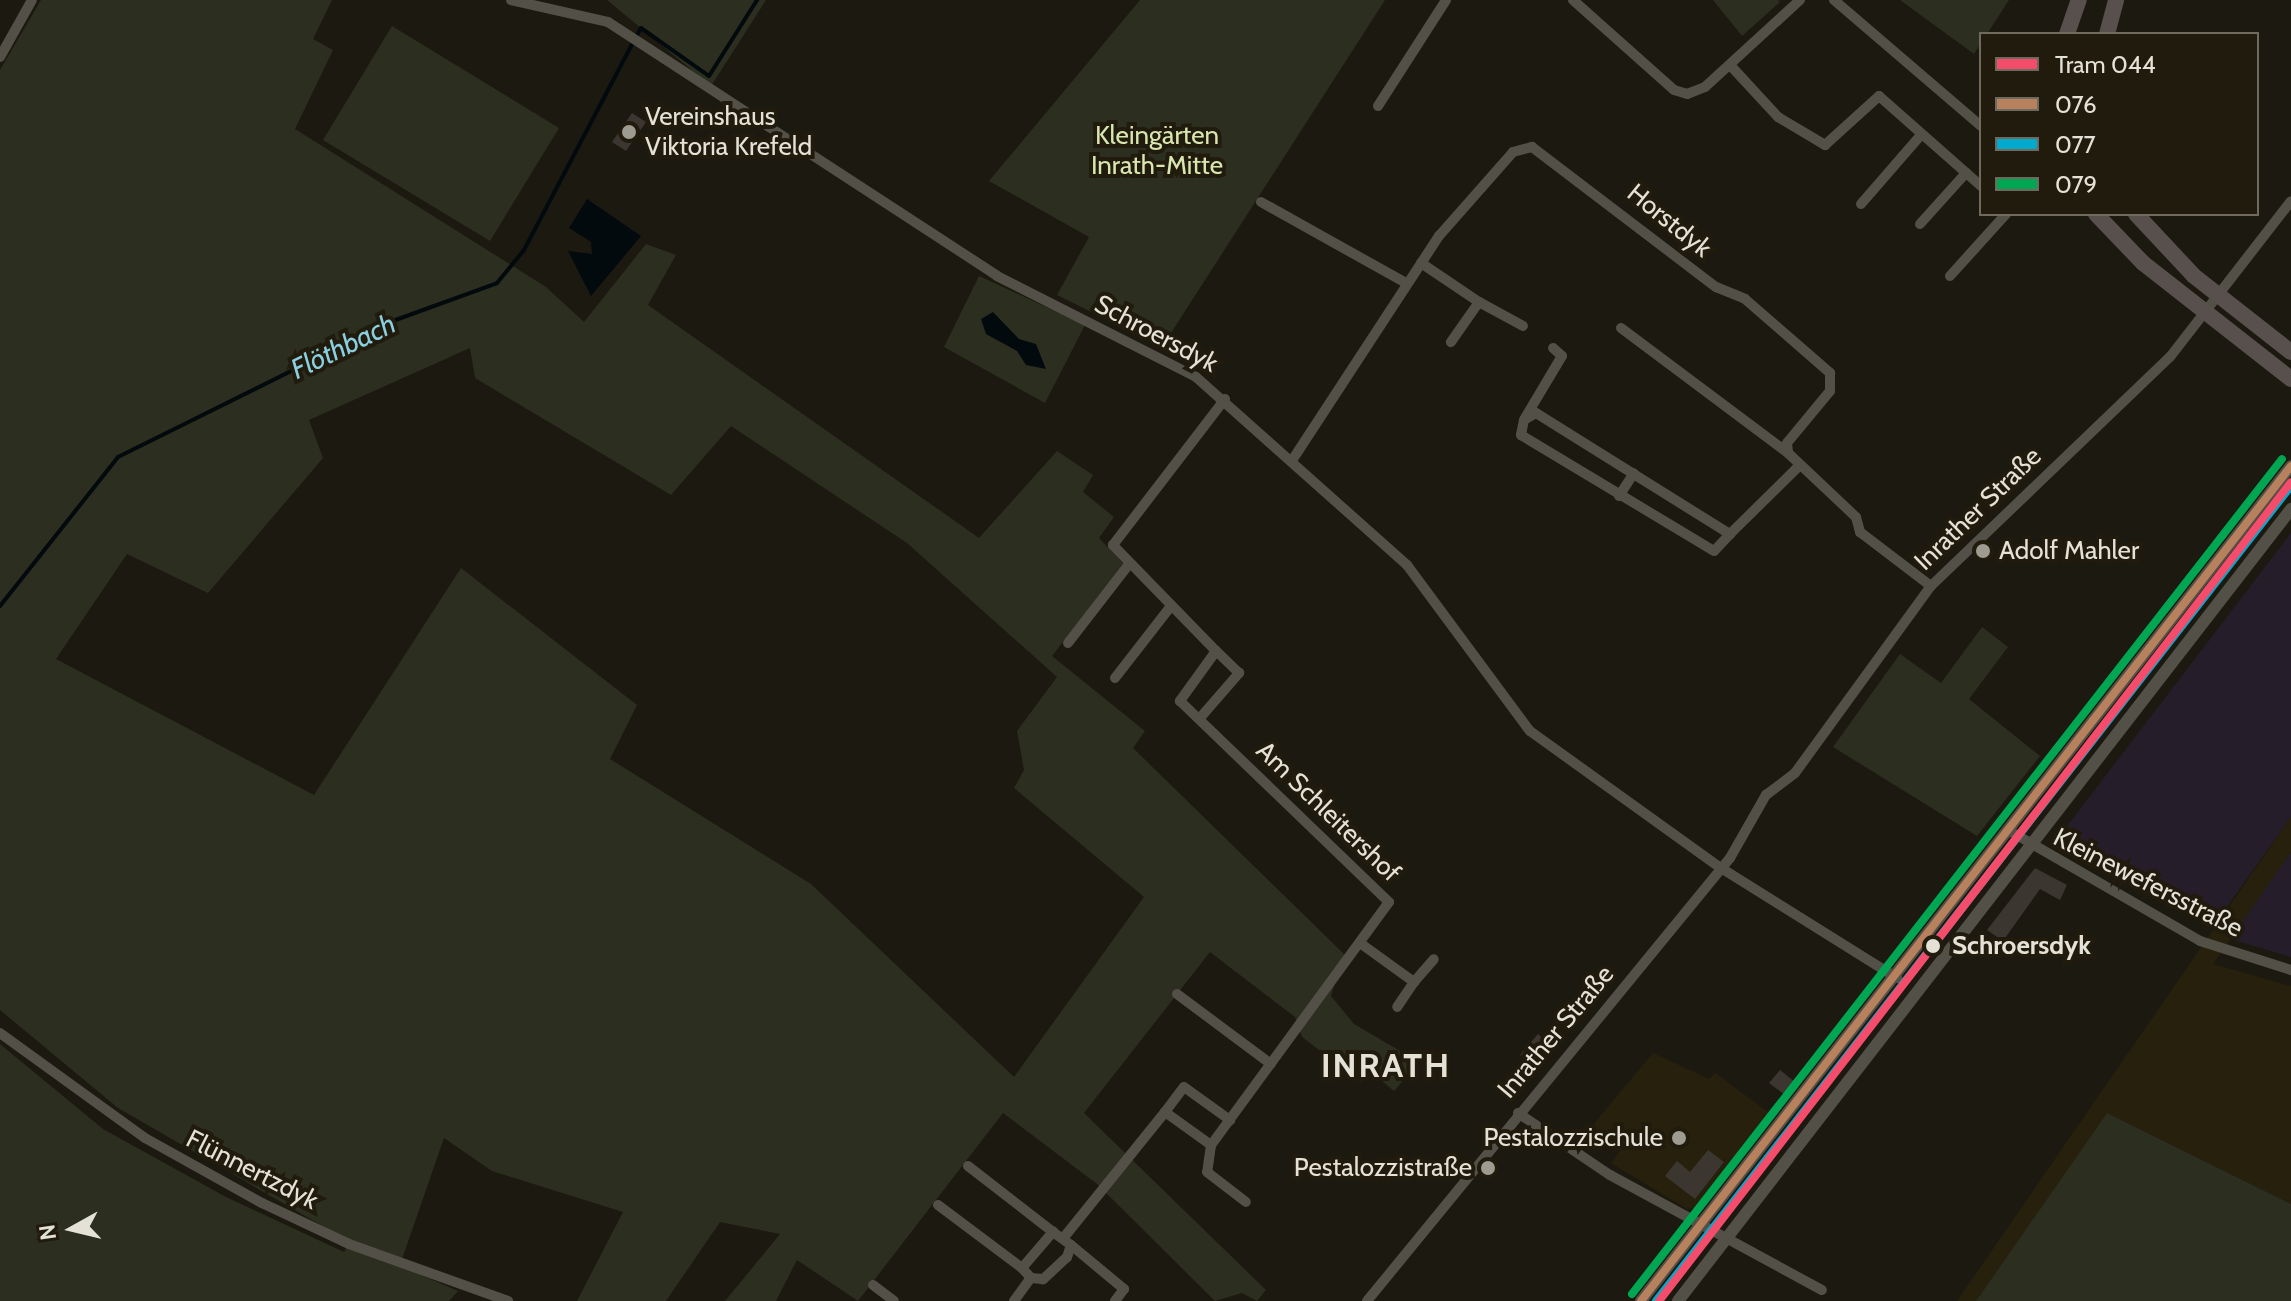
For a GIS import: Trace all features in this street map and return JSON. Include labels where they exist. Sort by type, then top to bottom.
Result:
[{"type":"main road","points":[[2068,32],[2079,0]]},
{"type":"main road","points":[[2108,32],[2116,0]]},
{"type":"main road","points":[[2098,216],[2205,311],[2291,379]]},
{"type":"main road","points":[[2138,216],[2218,294],[2291,352]]},
{"type":"street","points":[[0,57],[32,0]]},
{"type":"street","name":"Schroersdyk","points":[[511,0],[608,22],[997,276],[1225,399],[1407,565],[1530,731],[1721,868]]},
{"type":"street","points":[[1378,106],[1446,0]]},
{"type":"street","points":[[1573,0],[1674,90],[1705,87],[1800,0]]},
{"type":"street","points":[[1834,0],[1979,124]]},
{"type":"street","points":[[1730,65],[1778,117],[1825,145],[1879,96],[1979,184]]},
{"type":"street","points":[[1861,204],[1921,135]]},
{"type":"street","name":"Horstdyk","points":[[1293,459],[1406,283],[1513,152],[1542,152],[1716,287],[1745,299],[1830,373],[1830,391],[1787,443],[1788,453]]},
{"type":"street","points":[[1920,224],[1966,173]]},
{"type":"street","name":"Inrather Straße","points":[[1367,1301],[1721,868],[1766,795],[1795,773],[1931,586],[2170,357],[2291,201]]},
{"type":"street","points":[[1261,202],[1406,283]]},
{"type":"street","points":[[1950,276],[2004,216]]},
{"type":"street","points":[[1421,263],[1479,302],[1523,326]]},
{"type":"street","points":[[1451,342],[1479,302]]},
{"type":"street","points":[[1621,328],[1788,453],[1856,517],[1860,532],[1931,586]]},
{"type":"street","points":[[1553,348],[1562,356],[1524,420],[1521,435],[1714,551],[1799,466]]},
{"type":"street","points":[[1200,718],[1239,673],[1113,545],[1225,399]]},
{"type":"street","points":[[1524,420],[1536,413],[1730,534]]},
{"type":"street","points":[[1641,1301],[1897,978],[2291,466]]},
{"type":"street","points":[[1619,496],[1634,473]]},
{"type":"street","points":[[1678,1301],[2291,509]]},
{"type":"street","points":[[1068,643],[1129,564]]},
{"type":"street","points":[[1115,678],[1171,606]]},
{"type":"street","name":"Am Schleitershof","points":[[1211,1145],[1389,902],[1180,701],[1216,651]]},
{"type":"street","name":"Kleinewefersstraße","points":[[2008,830],[2031,848],[2212,947],[2291,970]]},
{"type":"street","points":[[1721,868],[1897,978]]},
{"type":"street","points":[[1360,943],[1414,982]]},
{"type":"street","points":[[1397,1007],[1434,959]]},
{"type":"street","points":[[1177,994],[1271,1064]]},
{"type":"street","name":"Flünnertzdyk","points":[[0,1033],[113,1118],[262,1203],[349,1244],[508,1301]]},
{"type":"street","points":[[1014,1301],[1031,1278],[1055,1272],[1068,1241],[1184,1087],[1230,1120]]},
{"type":"street","points":[[1165,1112],[1211,1145],[1207,1172],[1246,1202]]},
{"type":"street","points":[[1518,1113],[1702,1226],[1822,1290]]},
{"type":"street","points":[[968,1166],[1068,1241],[1124,1289],[1115,1301]]},
{"type":"street","points":[[938,1205],[1031,1278]]},
{"type":"street","points":[[1022,1268],[1053,1232]]},
{"type":"street","points":[[873,1285],[894,1301]]},
{"type":"shaded area","points":[[587,199],[641,236],[591,296],[568,251],[592,254],[591,242],[569,228]]},
{"type":"shaded area","points":[[993,312],[1019,339],[1036,344],[1046,369],[1026,365],[1017,351],[986,334],[981,319]]},
{"type":"shaded area","points":[[2291,533],[2291,817],[2216,922],[2182,904],[2170,908],[2055,842]]},
{"type":"shaded area","points":[[2291,817],[2291,852],[2213,964],[2291,986],[2291,1204],[2107,1113],[1976,1301],[1957,1301]]},
{"type":"shaded area","points":[[2291,852],[2291,957],[2230,939],[2273,875]]},
{"type":"shaded area","name":"Pestalozzischule","points":[[1653,1053],[1709,1079],[1715,1073],[1771,1114],[1697,1207],[1687,1209],[1611,1163],[1621,1149],[1591,1127]]},
{"type":"green space","points":[[41,0],[332,0],[313,39],[333,50],[295,129],[546,287],[584,322],[646,244],[676,255],[648,305],[979,538],[1057,451],[1093,475],[1083,492],[1114,517],[1099,538],[1123,563],[1052,656],[1145,731],[1133,748],[1344,954],[1331,996],[1354,1024],[1419,1062],[1394,1091],[1370,1071],[1361,1082],[1302,1037],[1295,1017],[1210,952],[1084,1113],[1266,1290],[1257,1301],[1242,1293],[1215,1301],[1097,1184],[1003,1113],[858,1301],[797,1260],[776,1301],[725,1301],[780,1234],[720,1222],[666,1301],[577,1301],[623,1212],[492,1171],[444,1138],[401,1262],[352,1243],[118,1108],[0,1010],[0,70]],"holes":[[[470,348],[475,378],[671,495],[731,426],[907,543],[1057,677],[1017,731],[1024,770],[1014,788],[1144,897],[1014,1077],[811,884],[610,759],[637,705],[461,568],[314,795],[56,659],[127,554],[208,593],[323,458],[309,420]]]},
{"type":"green space","points":[[607,0],[766,0],[711,86]]},
{"type":"green space","name":"Kleingärten Inrath-Mitte","points":[[1140,0],[1385,0],[1162,347],[1057,295],[1089,237],[989,181]]},
{"type":"green space","points":[[1713,0],[1778,0],[1780,2],[1742,36]]},
{"type":"green space","points":[[1900,0],[2009,0],[1988,32],[1979,32],[1979,46],[1974,54]]},
{"type":"green space","points":[[392,26],[559,128],[490,241],[323,140]]},
{"type":"green space","points":[[979,276],[1085,325],[1045,403],[944,347]]},
{"type":"green space","points":[[1982,627],[2008,647],[1969,699],[2040,756],[1977,836],[1833,747],[1900,654],[1941,683]]},
{"type":"green space","points":[[0,1044],[103,1129],[226,1197],[344,1252],[349,1244],[458,1291],[449,1301],[0,1301]]},
{"type":"green space","points":[[2107,1113],[2291,1204],[2291,1301],[1976,1301]]},
{"type":"building","name":"Vereinshaus Viktoria Krefeld","points":[[632,113],[646,122],[626,151],[612,142]]},
{"type":"building","points":[[2035,868],[2067,885],[2060,900],[2040,889],[2003,941],[1987,930]]},
{"type":"building","points":[[1538,1034],[1554,1048],[1537,1069],[1520,1055]]},
{"type":"building","points":[[1780,1070],[1795,1082],[1785,1095],[1769,1083]]},
{"type":"building","name":"Pestalozzischule","points":[[1708,1150],[1724,1162],[1695,1199],[1665,1176],[1677,1161],[1690,1172]]},
{"type":"waterway","name":"Flöthbach","points":[[637,35],[641,28],[709,76],[757,0]]},
{"type":"waterway","name":"Flöthbach","points":[[0,606],[118,457],[390,322],[497,283],[524,250],[632,44]]},
{"type":"tram line","name":"044","points":[[1659,1301],[2291,482]]},
{"type":"transit line","name":"079","points":[[1632,1294],[2282,459]]},
{"type":"transit line","name":"076","points":[[1641,1301],[2291,466]]},
{"type":"transit line","name":"077","points":[[1656,1301],[2291,486]]},
{"type":"place","name":"Vereinshaus Viktoria Krefeld","points":[[629,132]]},
{"type":"place","name":"Adolf Mahler","points":[[1983,551]]},
{"type":"place","name":"Schroersdyk","points":[[1933,946]]},
{"type":"place","name":"Pestalozzischule","points":[[1679,1138]]},
{"type":"place","name":"Pestalozzistraße","points":[[1488,1168]]},
{"type":"district","name":"INRATH","points":[[1386,1066]]}]
